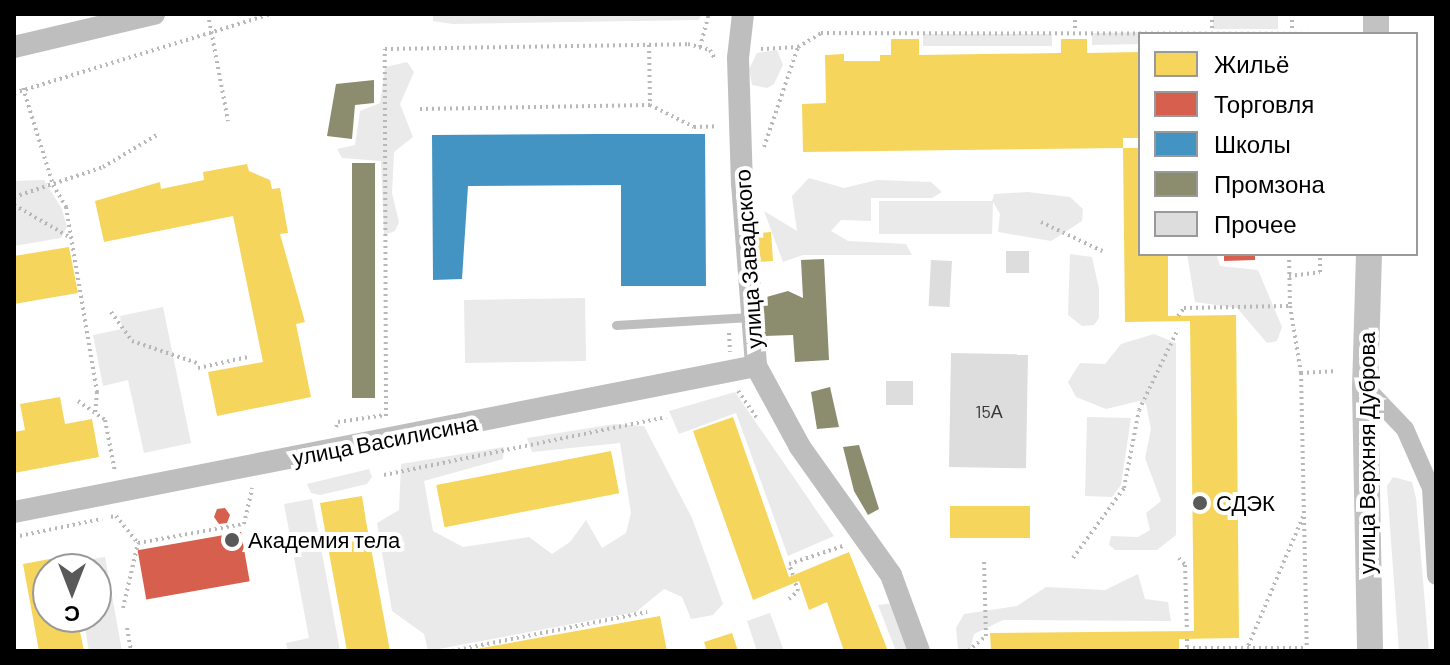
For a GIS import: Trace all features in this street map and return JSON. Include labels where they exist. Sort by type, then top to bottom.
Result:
[{"type":"main road","name":"улица Верхняя Дуброва","points":[[1369,256],[1365,387],[1370,651]]},
{"type":"street","points":[[14,47],[154,14]]},
{"type":"street","name":"улица Завадского","points":[[743,14],[738,58],[750,317],[756,366],[800,447],[891,575],[919,651]]},
{"type":"street","name":"улица Василисина","points":[[14,512],[756,366]]},
{"type":"street","points":[[1365,387],[1405,429],[1431,488],[1436,576]]},
{"type":"lane","points":[[616,325],[750,317]]},
{"type":"path","points":[[208,14],[228,121]]},
{"type":"path","points":[[14,93],[212,35],[271,14]]},
{"type":"path","points":[[700,47],[709,14]]},
{"type":"path","points":[[1075,14],[1075,30]]},
{"type":"path","points":[[869,32],[1142,32]]},
{"type":"path","points":[[768,136],[798,47],[821,33],[1142,32]]},
{"type":"path","points":[[649,45],[650,105]]},
{"type":"path","points":[[388,440],[385,49],[700,47],[710,50],[718,66]]},
{"type":"path","points":[[23,88],[53,185],[66,207],[97,392],[95,413]]},
{"type":"path","points":[[420,109],[650,105],[694,127],[710,127]]},
{"type":"path","points":[[14,197],[103,167],[157,135]]},
{"type":"path","points":[[14,205],[71,238]]},
{"type":"path","points":[[1041,222],[1102,251]]},
{"type":"path","points":[[1187,639],[1187,650],[1307,650],[1301,373],[1290,306],[1289,256]]},
{"type":"path","points":[[1289,276],[1320,272],[1320,256]]},
{"type":"path","points":[[1178,316],[1184,308],[1290,306]]},
{"type":"path","points":[[111,312],[132,341],[197,366],[248,357]]},
{"type":"path","points":[[1073,558],[1124,488],[1139,410],[1178,329]]},
{"type":"path","points":[[1301,373],[1334,371]]},
{"type":"path","points":[[78,401],[105,420],[117,479]]},
{"type":"path","points":[[384,475],[666,417]]},
{"type":"path","points":[[138,543],[244,524],[249,488]]},
{"type":"path","points":[[1247,650],[1304,515]]},
{"type":"path","points":[[14,537],[116,516],[138,543]]},
{"type":"path","points":[[123,608],[138,543]]},
{"type":"path","points":[[1179,558],[1185,565],[1187,631]]},
{"type":"path","points":[[968,651],[986,636],[984,561]]},
{"type":"path","points":[[789,599],[798,591],[795,582]]},
{"type":"path","points":[[452,651],[647,612]]},
{"type":"path","points":[[127,628],[131,651]]},
{"type":"shaded area","points":[[433,14],[703,14],[698,20],[453,24],[433,21]]},
{"type":"shaded area","points":[[1213,14],[1278,14],[1278,29],[1213,29]]},
{"type":"shaded area","points":[[1138,32],[1138,44],[1092,45],[1092,33]]},
{"type":"shaded area","points":[[923,34],[1052,34],[1052,46],[923,46]]},
{"type":"shaded area","points":[[777,50],[783,65],[774,84],[767,88],[752,85],[749,69],[757,53]]},
{"type":"shaded area","points":[[407,62],[414,72],[400,104],[413,137],[394,152],[392,193],[399,222],[395,231],[384,235],[381,161],[342,158],[337,149],[355,145],[360,111],[380,103],[385,67]]},
{"type":"shaded area","points":[[809,178],[844,188],[877,180],[931,182],[942,192],[932,198],[871,198],[871,221],[841,220],[831,231],[848,241],[906,244],[912,255],[803,255],[783,262],[764,211],[797,231],[792,196]]},
{"type":"shaded area","points":[[44,180],[62,209],[67,227],[61,238],[14,246],[14,181]]},
{"type":"shaded area","points":[[1028,192],[1070,197],[1083,209],[1082,221],[1051,241],[998,232],[1000,214],[993,202],[992,234],[879,234],[879,201],[992,201],[994,194]]},
{"type":"shaded area","points":[[1070,254],[1092,257],[1099,289],[1099,318],[1094,325],[1082,326],[1068,315]]},
{"type":"shaded area","points":[[1187,256],[1217,256],[1220,266],[1258,270],[1282,327],[1277,341],[1267,343],[1237,308],[1195,302]]},
{"type":"shaded area","points":[[585,298],[586,361],[465,363],[464,300]]},
{"type":"shaded area","points":[[163,307],[191,443],[144,453],[128,380],[103,386],[93,335],[122,329],[120,316]]},
{"type":"shaded area","points":[[1154,334],[1176,343],[1176,535],[1157,550],[1115,550],[1109,545],[1111,536],[1138,537],[1150,530],[1146,513],[1161,501],[1145,458],[1151,429],[1146,404],[1139,401],[1106,409],[1076,397],[1068,382],[1080,363],[1105,364],[1121,344]]},
{"type":"shaded area","points":[[735,392],[834,536],[788,556],[736,413],[679,434],[669,411]]},
{"type":"shaded area","points":[[1087,417],[1131,418],[1121,485],[1112,497],[1085,496]]},
{"type":"shaded area","points":[[615,424],[644,426],[692,518],[723,604],[713,615],[691,619],[682,597],[664,589],[636,612],[428,651],[424,634],[392,611],[377,523],[399,510],[401,464],[504,447],[503,459],[424,481],[433,531],[463,547],[529,537],[552,554],[570,542],[586,520],[602,548],[626,533],[631,513],[620,443],[532,452],[527,438]]},
{"type":"shaded area","points":[[369,469],[372,477],[367,484],[320,495],[311,493],[307,484]]},
{"type":"shaded area","points":[[1393,477],[1412,482],[1416,498],[1429,651],[1399,651],[1387,486]]},
{"type":"shaded area","points":[[312,499],[340,651],[288,651],[286,643],[309,638],[284,504]]},
{"type":"shaded area","points":[[1138,574],[1145,599],[1168,602],[1171,621],[1003,620],[974,634],[970,651],[958,649],[956,628],[964,614],[1017,606],[1046,587],[1105,590]]},
{"type":"shaded area","points":[[112,596],[122,651],[89,651],[86,633],[112,633]]},
{"type":"shaded area","points":[[894,603],[911,651],[896,651],[878,605]]},
{"type":"shaded area","points":[[770,613],[784,651],[757,651],[747,621]]},
{"type":"building: Жильё","points":[[891,39],[919,39],[919,55],[1061,53],[1061,39],[1087,39],[1087,53],[1138,52],[1138,138],[1123,138],[1123,148],[803,152],[802,104],[826,103],[825,55],[844,54],[844,61],[880,61],[880,55],[891,55]]},
{"type":"building: Жильё","points":[[1123,148],[1138,148],[1138,256],[1168,256],[1168,316],[1236,315],[1239,638],[1179,639],[1179,651],[991,651],[990,633],[1194,631],[1190,321],[1125,322]]},
{"type":"building: Жильё","points":[[247,164],[249,171],[270,180],[272,189],[280,188],[288,233],[280,234],[305,322],[296,324],[311,397],[217,416],[208,372],[263,362],[233,216],[104,242],[95,201],[160,182],[161,189],[204,180],[203,172]]},
{"type":"building: Жильё","points":[[771,232],[773,261],[757,262],[755,233]]},
{"type":"building: Жильё","points":[[69,247],[78,293],[14,304],[14,256]]},
{"type":"building: Жильё","points":[[60,397],[65,424],[92,419],[99,457],[14,473],[14,432],[25,430],[20,404]]},
{"type":"building: Жильё","points":[[733,417],[789,577],[849,552],[888,651],[844,651],[827,602],[809,610],[799,581],[753,600],[693,431]]},
{"type":"building: Жильё","points":[[611,451],[619,493],[444,527],[436,485]]},
{"type":"building: Жильё","points":[[362,496],[390,651],[347,651],[320,503]]},
{"type":"building: Жильё","points":[[950,506],[1030,506],[1030,538],[950,538]]},
{"type":"building: Жильё","points":[[32,562],[32,613],[23,564]]},
{"type":"building: Жильё","points":[[660,616],[667,651],[476,651],[476,649]]},
{"type":"building: Жильё","points":[[36,633],[80,633],[84,651],[39,651]]},
{"type":"building: Жильё","points":[[732,633],[738,651],[707,651],[704,642]]},
{"type":"building: Торговля","points":[[1224,256],[1255,256],[1255,260],[1224,261]]},
{"type":"building: Торговля","points":[[225,508],[230,515],[227,523],[219,524],[214,517],[217,509]]},
{"type":"building: Торговля","points":[[241,532],[250,581],[146,599],[138,550]]},
{"type":"building: Школы","points":[[705,134],[706,286],[621,286],[621,185],[468,186],[462,279],[433,280],[432,135]]},
{"type":"building: Промзона","points":[[374,80],[374,103],[355,105],[352,139],[327,136],[336,84]]},
{"type":"building: Промзона","points":[[352,163],[375,163],[375,398],[352,398]]},
{"type":"building: Промзона","points":[[824,259],[829,360],[795,362],[793,335],[764,336],[759,299],[788,291],[803,298],[801,260]]},
{"type":"building: Промзона","points":[[830,387],[839,427],[817,429],[811,392]]},
{"type":"building: Промзона","points":[[859,445],[879,509],[868,515],[854,491],[843,447]]},
{"type":"building: Прочее","points":[[1006,251],[1029,251],[1029,273],[1006,273]]},
{"type":"building: Прочее","points":[[931,260],[952,261],[950,307],[929,306]]},
{"type":"building: Прочее","points":[[951,353],[1028,354],[1026,468],[949,467]]},
{"type":"building: Прочее","points":[[886,381],[913,381],[913,405],[886,405]]},
{"type":"place","name":"СДЭК","points":[[1200,503]]},
{"type":"place","name":"Академия тела","points":[[232,540]]}]
